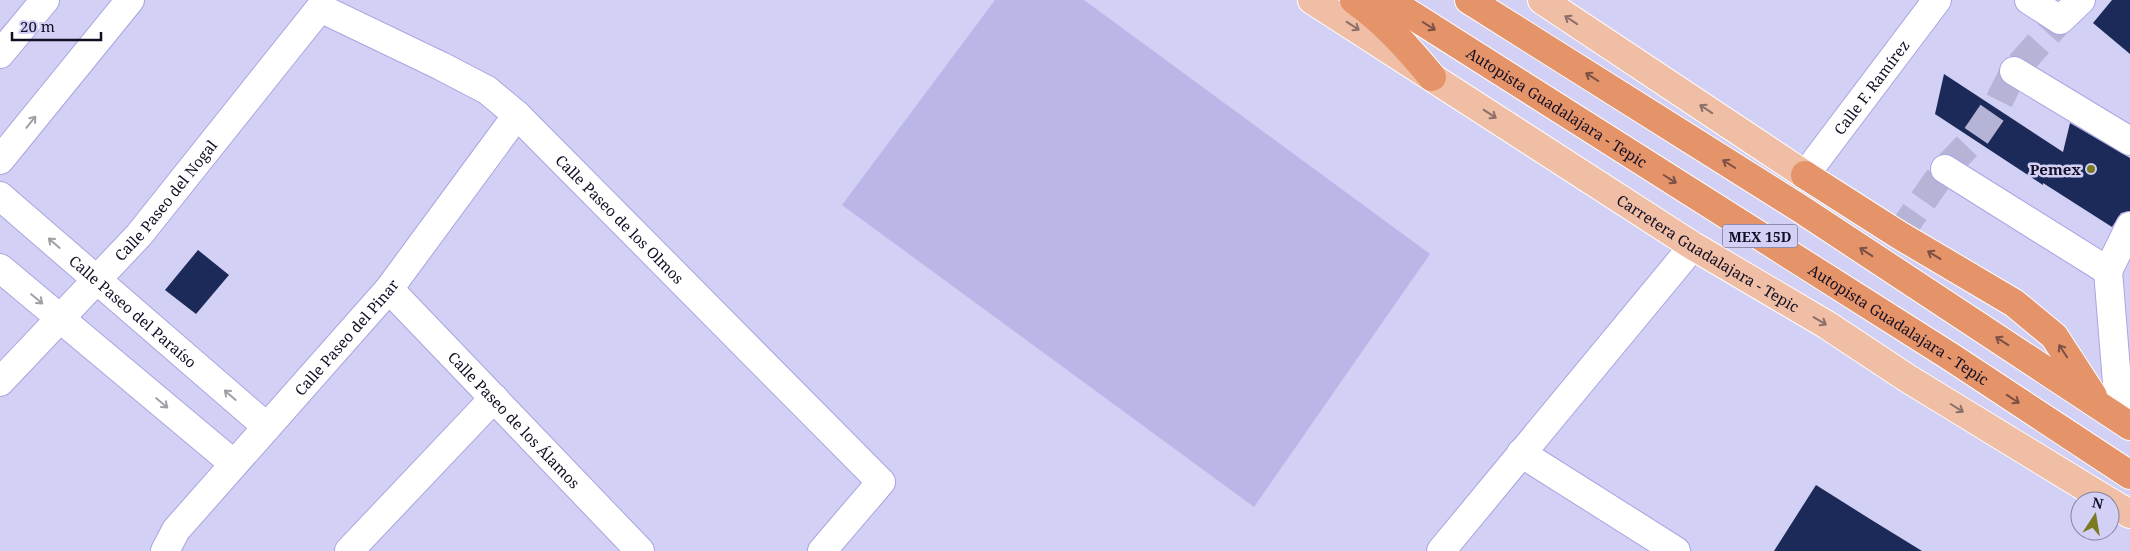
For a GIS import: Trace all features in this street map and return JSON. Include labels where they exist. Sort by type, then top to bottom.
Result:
[{"type":"highway","points":[[1354,0],[1376,15],[1406,44],[1432,77]]},
{"type":"highway","name":"Autopista Guadalajara - Tepic","points":[[1388,0],[1934,346],[2130,475]]},
{"type":"highway","points":[[1469,0],[1801,209],[2117,417]]},
{"type":"highway","points":[[1806,175],[1899,235],[2014,303],[2054,336],[2117,417]]},
{"type":"main road","name":"Carretera Guadalajara - Tepic","points":[[1312,0],[1694,246],[1827,325],[1907,378],[2091,491]]},
{"type":"main road","points":[[1542,0],[1806,175]]},
{"type":"street","points":[[0,54],[45,0]]},
{"type":"street","points":[[0,160],[130,0]]},
{"type":"street","name":"Calle F. Ramírez","points":[[1806,175],[1937,0]]},
{"type":"street","points":[[2029,0],[2060,20],[2081,0]]},
{"type":"street","name":"Calle Paseo de los Olmos","points":[[320,8],[487,90],[517,114],[881,482],[822,551]]},
{"type":"street","name":"Calle Paseo del Nogal","points":[[0,382],[139,236],[320,8]]},
{"type":"street","points":[[2014,71],[2130,141]]},
{"type":"street","name":"Calle Paseo del Pinar","points":[[165,551],[176,530],[389,289],[517,114]]},
{"type":"street","points":[[1945,169],[2108,271]]},
{"type":"street","name":"Calle Paseo del Paraíso","points":[[0,196],[267,427]]},
{"type":"street","points":[[2117,417],[2108,271],[2130,226]]},
{"type":"street","points":[[1441,551],[1694,246]]},
{"type":"street","points":[[0,268],[234,464]]},
{"type":"street","name":"Calle Paseo de los Álamos","points":[[389,289],[640,551]]},
{"type":"street","points":[[349,551],[494,398]]},
{"type":"street","points":[[1521,453],[1676,551]]},
{"type":"shaded area","points":[[995,0],[1084,0],[1430,254],[1254,507],[842,205]]},
{"type":"building","points":[[2112,0],[2130,0],[2130,54],[2093,23]]},
{"type":"building","points":[[1944,74],[2063,152],[2070,123],[2130,158],[2130,211],[2121,213],[2112,227],[2043,183],[2043,185],[1935,114]]},
{"type":"building","points":[[198,250],[229,275],[196,314],[165,290]]},
{"type":"building","points":[[1816,485],[1870,519],[1922,551],[1774,551]]},
{"type":"tunnel","points":[[1899,235],[1945,169],[1974,139],[1996,107],[2014,71],[2060,20]]},
{"type":"place","name":"Pemex","points":[[2091,169]]}]
